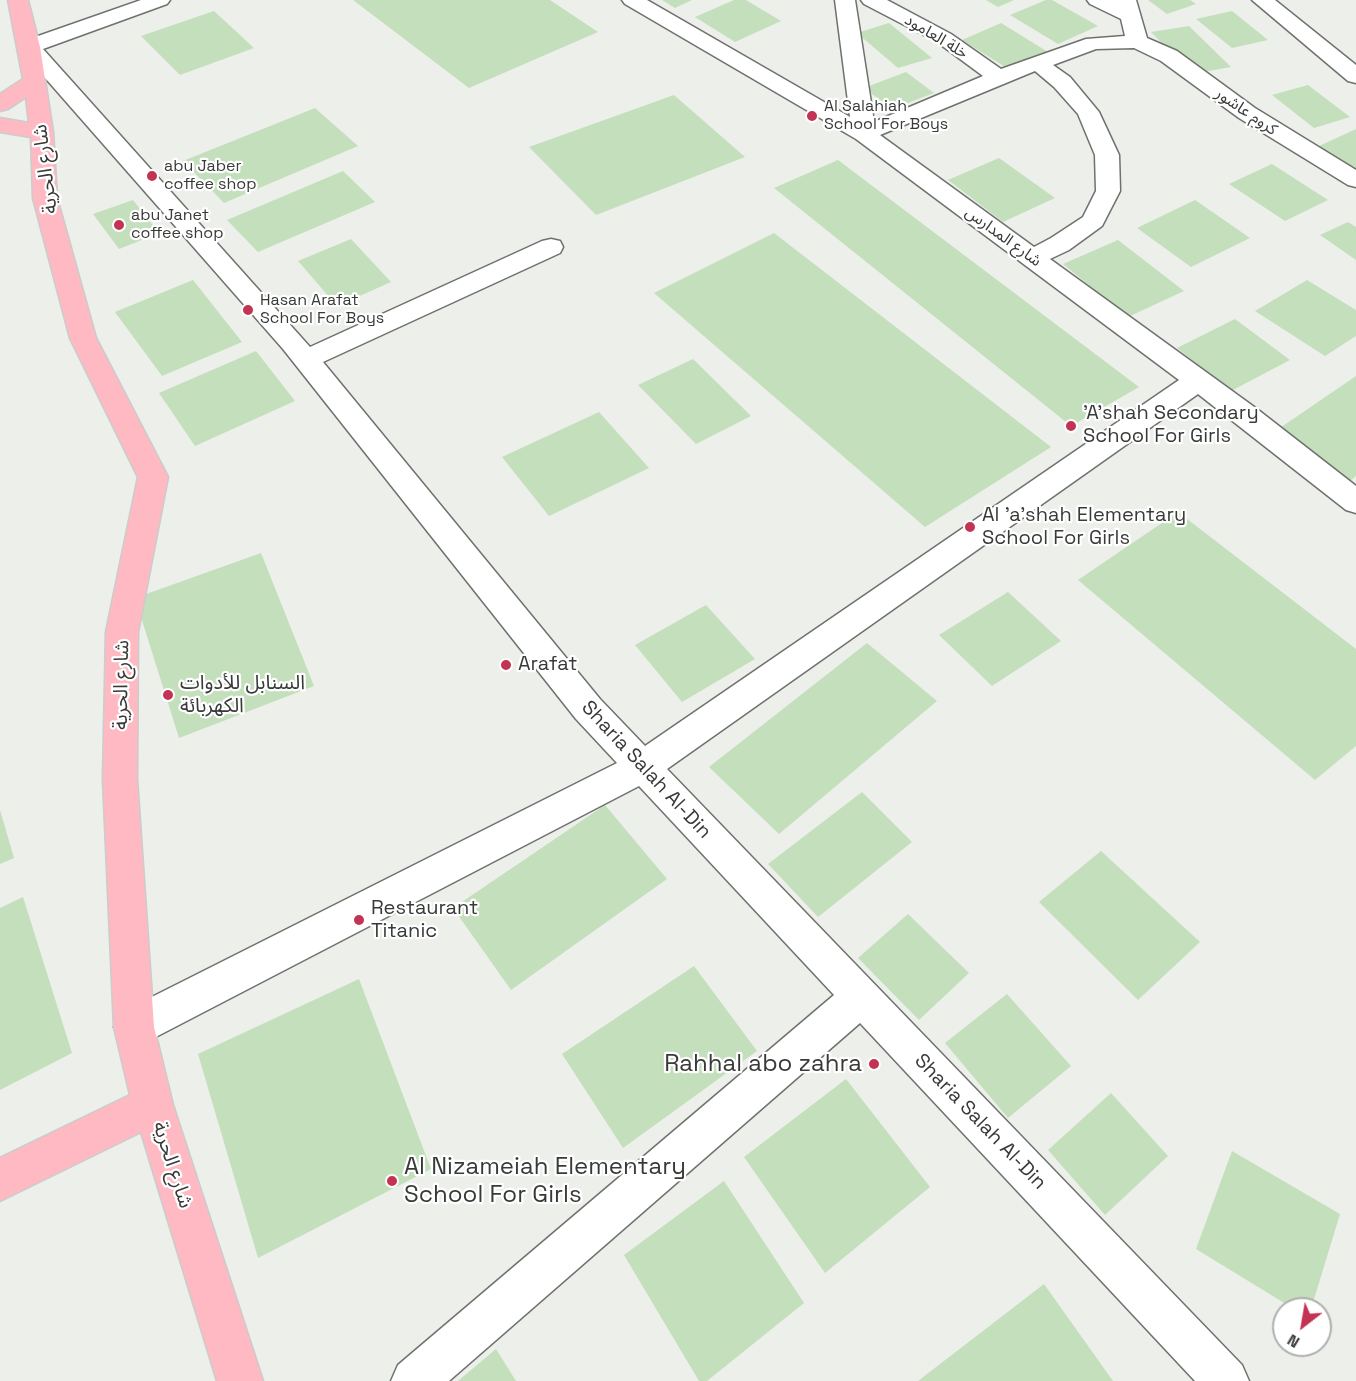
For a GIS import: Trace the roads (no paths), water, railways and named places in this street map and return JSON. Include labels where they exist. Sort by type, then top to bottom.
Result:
[{"type":"main road","name":"شارع الحرية","points":[[18,0],[29,46],[42,132],[45,198],[83,338],[153,477],[122,632],[120,779],[134,1027],[153,1105],[240,1381]]},
{"type":"main road","points":[[0,104],[34,82]]},
{"type":"main road","points":[[0,125],[42,132]]},
{"type":"main road","points":[[0,1180],[153,1105]]},
{"type":"street","points":[[29,46],[160,0]]},
{"type":"street","name":"شارع المدارس","points":[[632,0],[864,134],[1199,380],[1356,502]]},
{"type":"street","points":[[845,0],[864,134],[999,77],[1093,43],[1137,42],[1129,8],[1097,0]]},
{"type":"street","name":"خلة العامود","points":[[871,0],[944,38],[999,77]]},
{"type":"street","points":[[1262,0],[1356,76]]},
{"type":"street","name":"كروم عاشور","points":[[1137,42],[1169,56],[1247,113],[1356,180]]},
{"type":"street","name":"Sharia Salah Al-Din","points":[[29,46],[306,359],[588,709],[1226,1381]]},
{"type":"street","points":[[1031,258],[1060,244],[1093,221],[1108,191],[1107,155],[1088,112],[1062,82],[1037,63]]},
{"type":"street","points":[[306,359],[551,247]]},
{"type":"street","points":[[134,1027],[642,766],[1199,380]]},
{"type":"street","points":[[414,1381],[861,997]]},
{"type":"place","name":"Al Salahiah School For Boys","points":[[812,116]]},
{"type":"place","name":"abu Jaber coffee shop","points":[[152,176]]},
{"type":"place","name":"abu Janet coffee shop","points":[[119,225]]},
{"type":"place","name":"Hasan Arafat School For Boys","points":[[248,310]]},
{"type":"place","name":"'A'shah Secondary School For Girls","points":[[1071,426]]},
{"type":"place","name":"Al 'a'shah Elementary School For Girls","points":[[970,527]]},
{"type":"place","name":"Arafat","points":[[506,665]]},
{"type":"place","name":"السنابل للأدوات الكهربائة","points":[[168,695]]},
{"type":"place","name":"Restaurant Titanic","points":[[359,920]]},
{"type":"place","name":"Rahhal abo zahra","points":[[874,1064]]},
{"type":"place","name":"Al Nizameiah Elementary School For Girls","points":[[392,1181]]}]
